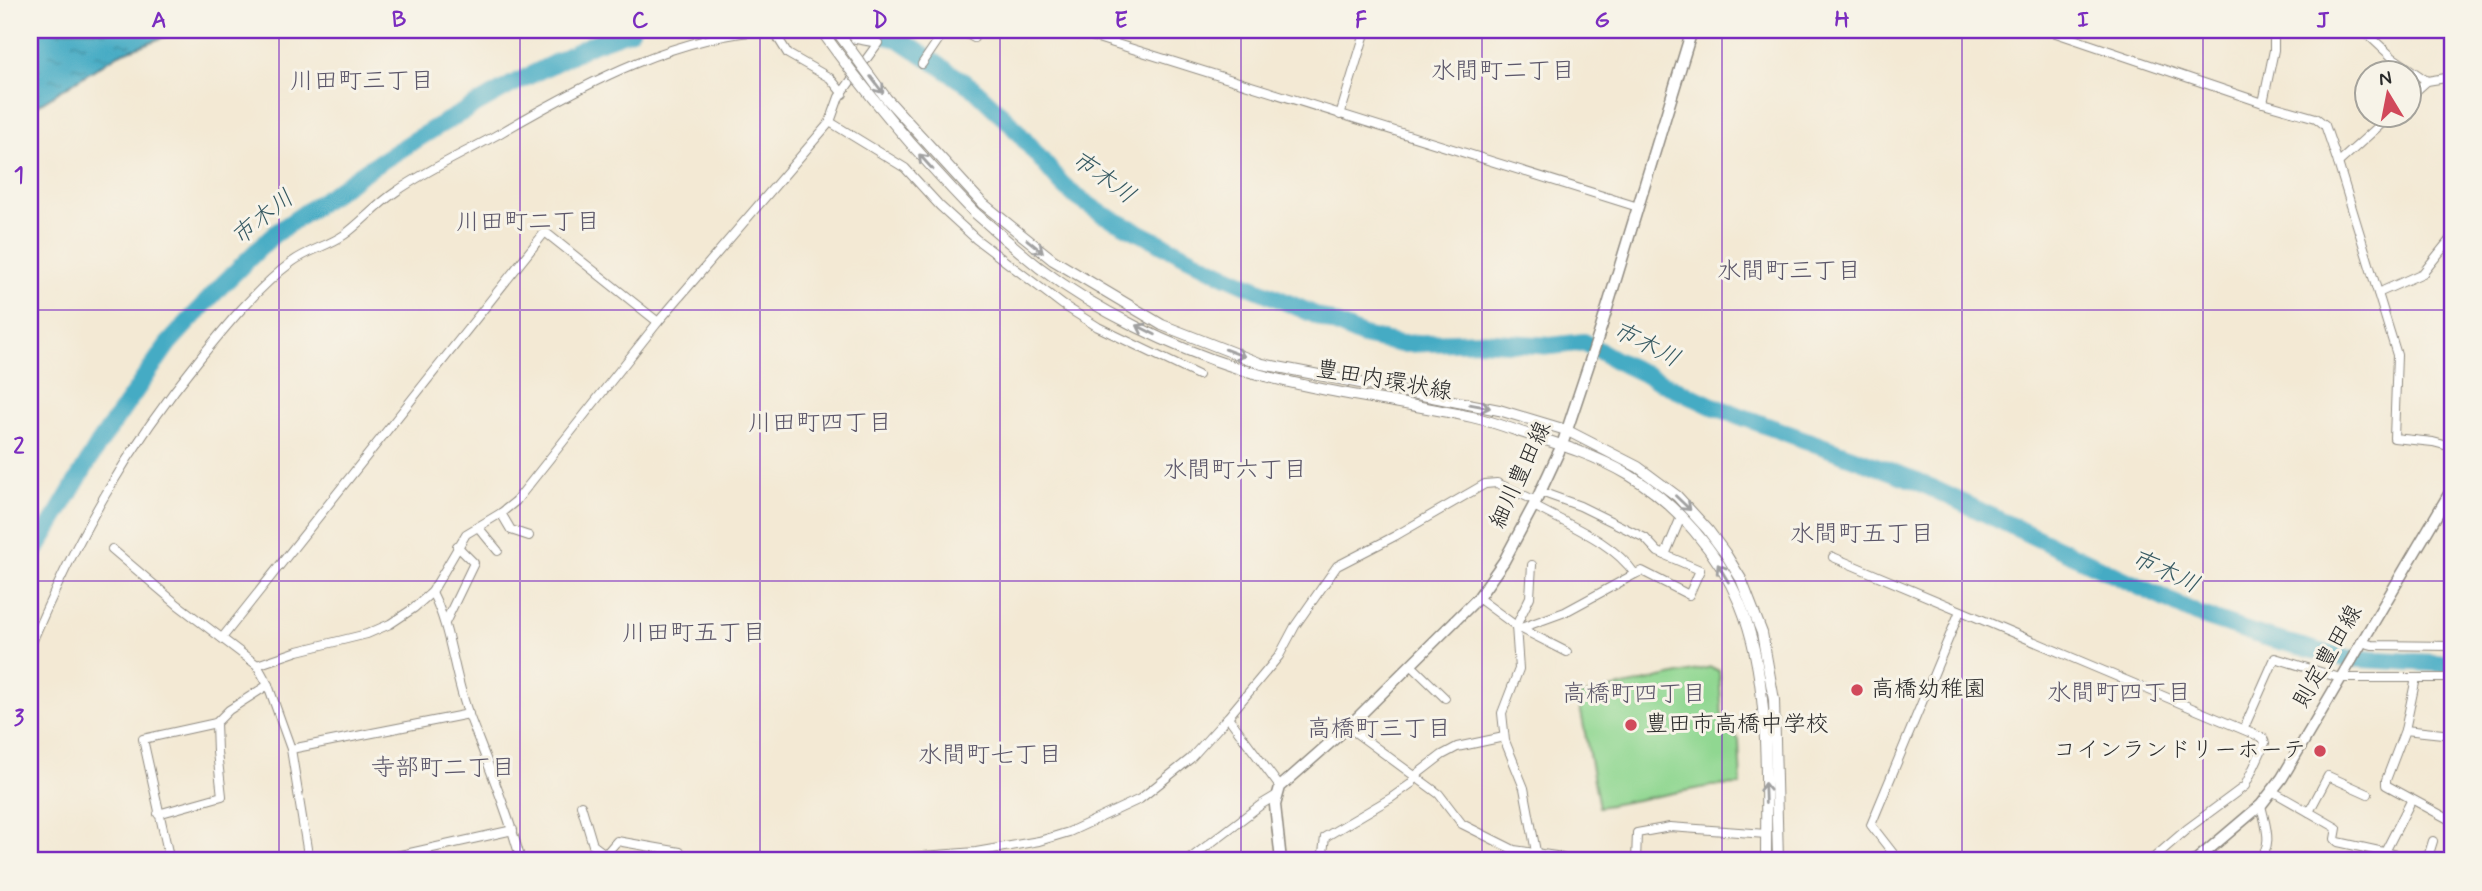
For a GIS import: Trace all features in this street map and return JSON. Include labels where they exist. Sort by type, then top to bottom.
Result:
[{"type":"main road","name":"細川豊田線","points":[[1279,791],[1412,666],[1478,598],[1504,561],[1562,445],[1599,334],[1692,30]]},
{"type":"main road","name":"則定豊田線","points":[[2194,861],[2260,805],[2272,791],[2452,489]]},
{"type":"main road","points":[[1279,791],[1276,825],[1281,861]]},
{"type":"street","points":[[773,30],[788,54],[830,78],[844,94]]},
{"type":"street","points":[[30,646],[82,534],[108,486],[139,439],[234,316],[290,263],[310,250],[343,236],[380,203],[421,176],[589,84],[692,44],[735,33],[782,30]]},
{"type":"street","points":[[257,665],[298,651],[367,634],[390,624],[414,608],[432,592],[466,534],[501,513],[533,481],[658,322],[830,122],[839,97],[844,94],[878,43],[807,30]]},
{"type":"street","name":"豊田内環状線","points":[[821,30],[856,80],[894,126],[974,212],[1040,268],[1098,306],[1160,337],[1238,368],[1313,389],[1475,417],[1562,445],[1630,475],[1681,517],[1706,545],[1724,572],[1740,603],[1751,636],[1762,702],[1766,861]]},
{"type":"street","name":"豊田内環状線","points":[[836,30],[886,97],[982,203],[1053,260],[1162,325],[1262,364],[1499,410],[1566,430],[1638,467],[1677,496],[1708,530],[1741,579],[1762,633],[1774,700],[1779,861]]},
{"type":"street","points":[[922,64],[945,30]]},
{"type":"street","points":[[960,30],[974,38]]},
{"type":"street","points":[[1072,30],[1638,207]]},
{"type":"street","points":[[1340,115],[1366,30]]},
{"type":"street","points":[[2263,103],[2274,50],[2274,30]]},
{"type":"street","points":[[2362,30],[2392,57],[2427,81]]},
{"type":"street","points":[[2053,31],[2263,103],[2316,118],[2325,125],[2398,360],[2394,438],[2452,447]]},
{"type":"street","points":[[2422,86],[2427,81],[2452,77]]},
{"type":"street","points":[[830,122],[905,167],[940,206],[976,239],[1063,305],[1098,327],[1198,375]]},
{"type":"street","points":[[2339,163],[2375,130]]},
{"type":"street","points":[[222,638],[545,232],[658,322]]},
{"type":"street","points":[[2378,293],[2423,273],[2452,237]]},
{"type":"street","points":[[857,861],[1000,849],[1069,832],[1140,799],[1190,758],[1228,717],[1279,656],[1301,617],[1337,565],[1395,536],[1485,484],[1497,483],[1537,499],[1580,506],[1646,538],[1658,552],[1700,570],[1689,595],[1642,571],[1565,612],[1518,627]]},
{"type":"street","points":[[1537,499],[1625,559],[1635,574]]},
{"type":"street","points":[[501,513],[510,530],[529,536]]},
{"type":"street","points":[[1665,555],[1681,517]]},
{"type":"street","points":[[478,527],[498,551]]},
{"type":"street","points":[[446,623],[474,562],[457,546]]},
{"type":"street","points":[[112,549],[257,665],[268,685],[291,749],[309,861]]},
{"type":"street","points":[[1833,557],[2263,738],[2265,744],[2245,786],[2187,828],[2150,861]]},
{"type":"street","points":[[1532,565],[1530,597],[1518,627],[1519,667],[1504,705],[1504,737],[1524,788],[1535,852]]},
{"type":"street","points":[[432,592],[446,623],[468,714],[513,830],[521,861]]},
{"type":"street","points":[[1478,598],[1518,627],[1567,652]]},
{"type":"street","points":[[1899,861],[1871,825],[1960,611]]},
{"type":"street","points":[[2361,642],[2372,645],[2452,646]]},
{"type":"street","points":[[2244,729],[2275,658],[2340,678],[2452,678]]},
{"type":"street","points":[[1412,666],[1445,698]]},
{"type":"street","points":[[2416,678],[2405,730],[2386,785],[2452,821]]},
{"type":"street","points":[[170,861],[143,739],[216,723],[229,710],[268,685]]},
{"type":"street","points":[[291,749],[468,714]]},
{"type":"street","points":[[1187,861],[1279,791],[1228,717]]},
{"type":"street","points":[[158,814],[222,796],[216,723]]},
{"type":"street","points":[[1348,727],[1439,794],[1462,824],[1514,850],[1571,861]]},
{"type":"street","points":[[2405,730],[2452,735]]},
{"type":"street","points":[[1317,861],[1323,853],[1325,837],[1391,798],[1442,755],[1457,747],[1504,737]]},
{"type":"street","points":[[2309,812],[2328,776],[2368,794]]},
{"type":"street","points":[[2272,791],[2337,828],[2337,841],[2420,860],[2426,858],[2433,841]]},
{"type":"street","points":[[2384,853],[2411,800]]},
{"type":"street","points":[[2257,861],[2267,847],[2260,805]]},
{"type":"street","points":[[581,806],[593,845],[603,857],[617,841],[680,852],[694,861]]},
{"type":"street","points":[[1636,861],[1637,833],[1670,827],[1766,834]]},
{"type":"street","points":[[374,861],[513,830]]},
{"type":"green space","points":[[1711,667],[1719,671],[1722,718],[1739,740],[1741,785],[1711,786],[1599,807],[1578,696]]},
{"type":"water","points":[[30,30],[182,30],[119,54],[30,110]]},
{"type":"waterway","name":"市木川","points":[[30,560],[98,445],[168,344],[273,235],[367,170],[438,126],[592,44],[631,30]]},
{"type":"waterway","name":"市木川","points":[[861,30],[899,39],[973,88],[1010,123],[1061,183],[1102,214],[1220,273],[1363,336],[1401,344],[1481,341],[1551,346],[1584,342],[1617,361],[1710,405],[1917,481],[2199,615],[2343,658],[2452,664]]},
{"type":"place","name":"高橋幼稚園","points":[[1857,690]]},
{"type":"place","name":"豊田市高橋中学校","points":[[1631,725]]},
{"type":"place","name":"コインランドリーホーテ","points":[[2320,751]]},
{"type":"district","name":"水間町二丁目","points":[[1503,71]]},
{"type":"district","name":"川田町三丁目","points":[[362,81]]},
{"type":"district","name":"川田町二丁目","points":[[528,222]]},
{"type":"district","name":"水間町三丁目","points":[[1789,271]]},
{"type":"district","name":"川田町四丁目","points":[[820,423]]},
{"type":"district","name":"水間町六丁目","points":[[1235,470]]},
{"type":"district","name":"水間町五丁目","points":[[1862,534]]},
{"type":"district","name":"川田町五丁目","points":[[694,633]]},
{"type":"district","name":"水間町四丁目","points":[[2119,693]]},
{"type":"district","name":"高橋町四丁目","points":[[1634,694]]},
{"type":"district","name":"高橋町三丁目","points":[[1379,729]]},
{"type":"district","name":"水間町七丁目","points":[[990,755]]},
{"type":"district","name":"寺部町二丁目","points":[[443,768]]}]
